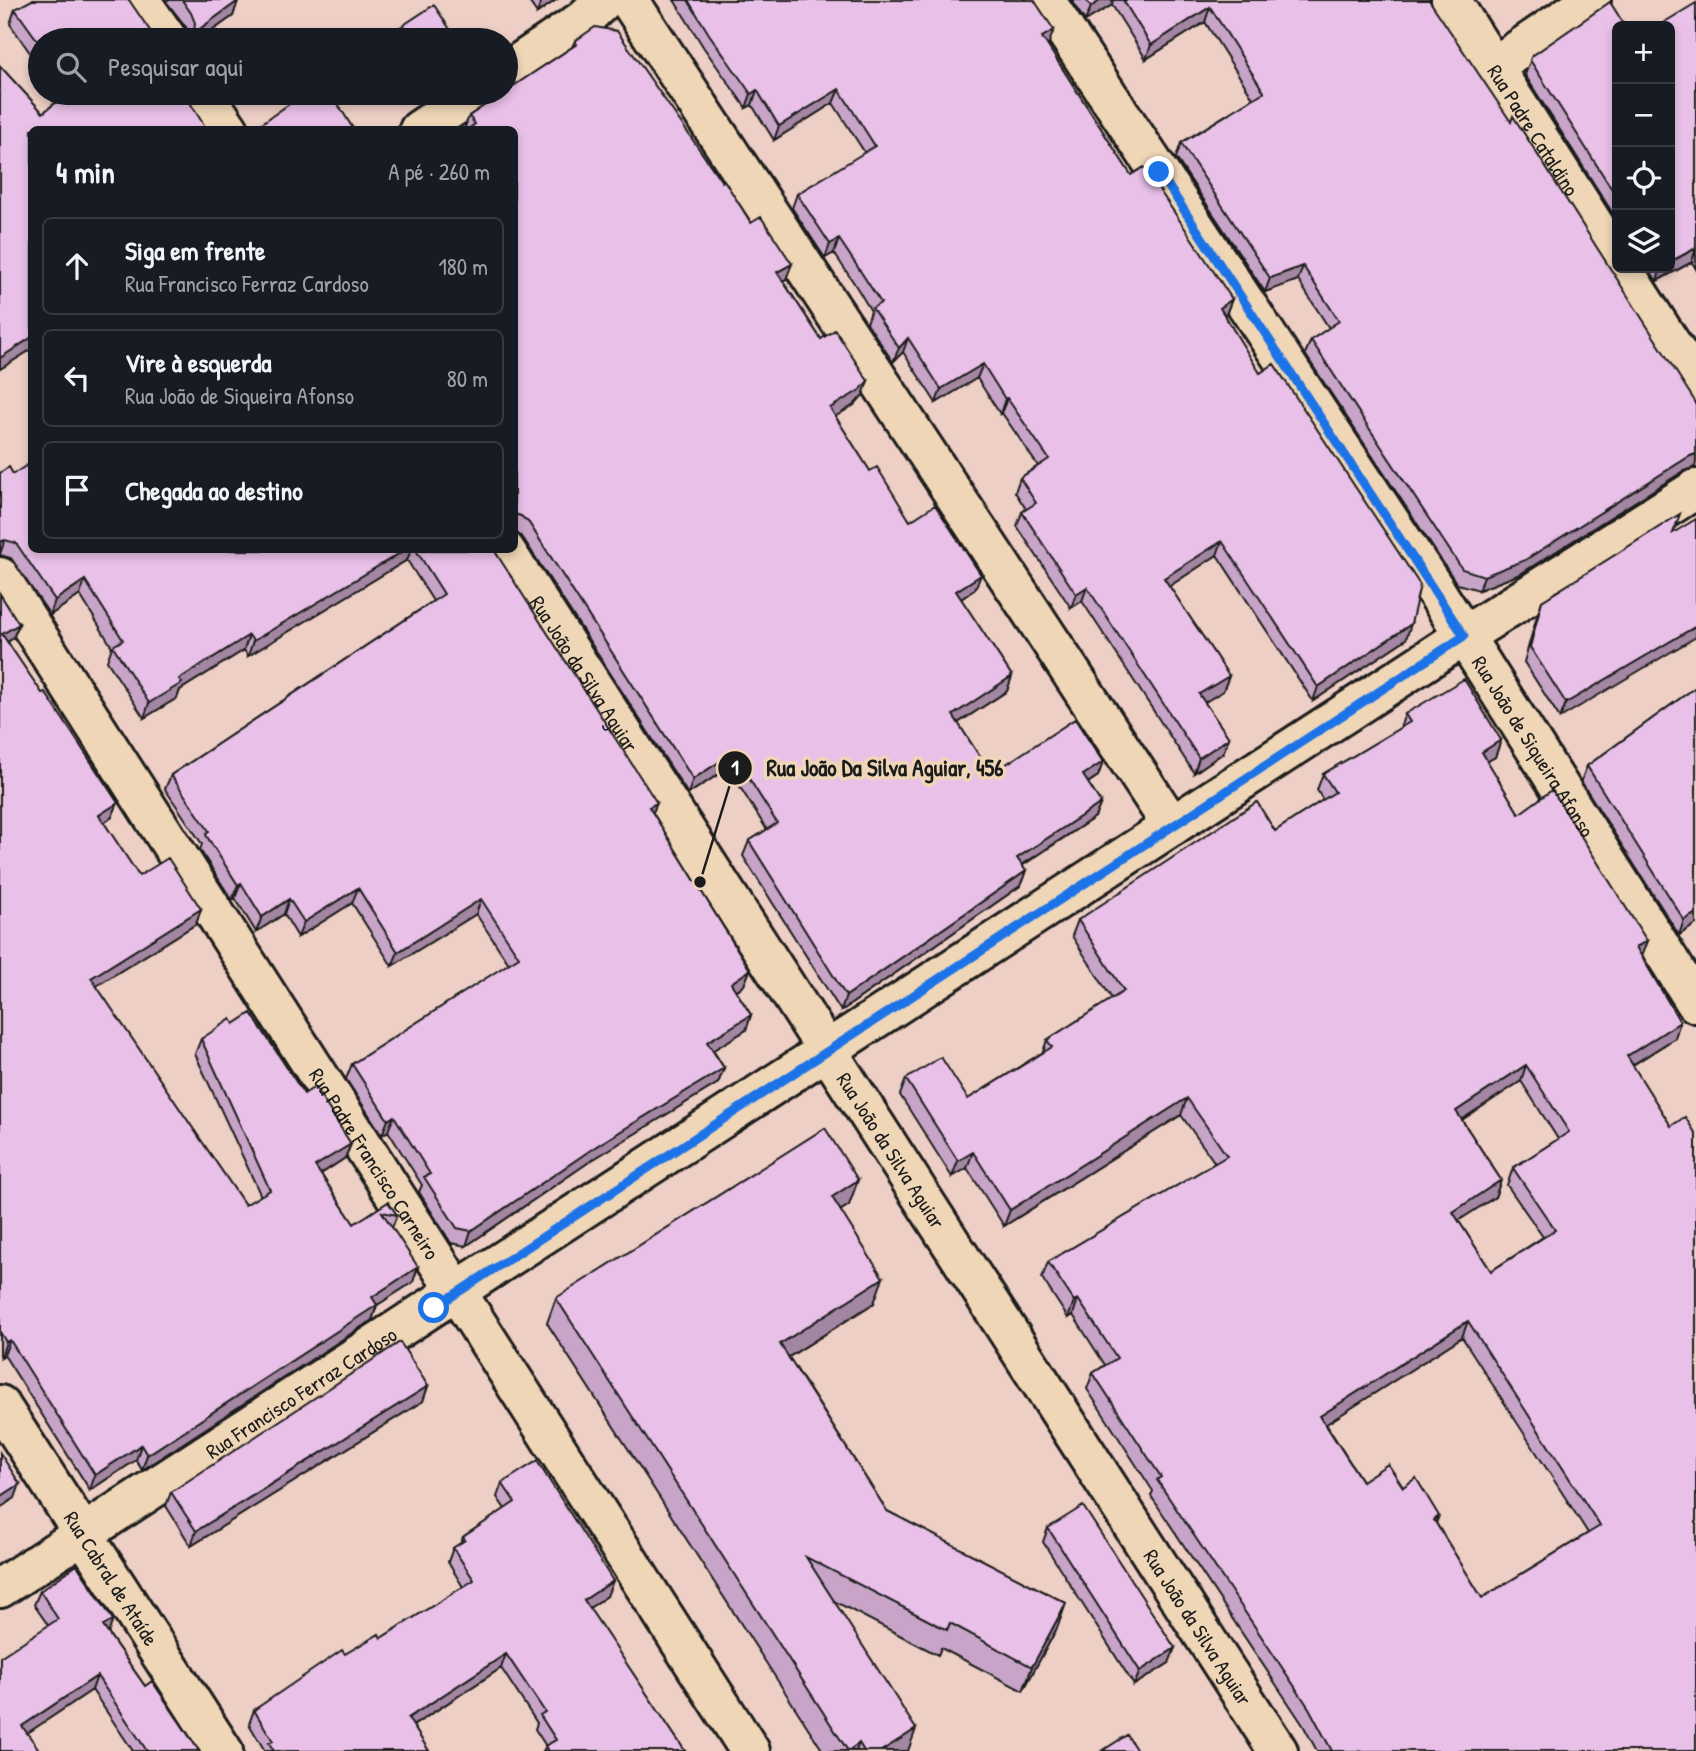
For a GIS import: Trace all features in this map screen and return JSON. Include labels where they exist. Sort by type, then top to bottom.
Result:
[{"type":"street","points":[[140,0],[159,28]]},
{"type":"street","points":[[518,64],[583,20],[604,0]]},
{"type":"street","points":[[629,0],[1172,826]]},
{"type":"street","name":"Rua João de Siqueira Afonso","points":[[1045,0],[1464,636],[1696,1003]]},
{"type":"street","name":"Rua Padre Cataldino","points":[[1451,0],[1612,253]]},
{"type":"street","points":[[1492,68],[1591,0]]},
{"type":"street","points":[[212,105],[226,126]]},
{"type":"street","points":[[425,126],[456,105]]},
{"type":"street","points":[[1625,273],[1696,383]]},
{"type":"street","name":"Rua Francisco Ferraz Cardoso","points":[[0,1588],[458,1293],[1464,636],[1696,489]]},
{"type":"street","name":"Rua João da Silva Aguiar","points":[[507,553],[1278,1751]]},
{"type":"street","name":"Rua Padre Francisco Carneiro","points":[[0,577],[750,1751]]},
{"type":"street","name":"Rua Cabral de Ataíde","points":[[0,1405],[223,1751]]},
{"type":"building","points":[[32,0],[129,0],[148,28],[29,28],[15,9]]},
{"type":"building","points":[[182,0],[238,0],[201,28],[194,28],[191,13]]},
{"type":"building","points":[[688,0],[1034,0],[1054,30],[1042,37],[1131,175],[1144,167],[1232,299],[1220,308],[1260,373],[1274,364],[1420,585],[1411,624],[1318,687],[1222,541],[1164,578],[1229,676],[1199,694],[1229,738],[1199,758],[1087,587],[1076,594],[1022,512],[1036,503],[1020,478],[1049,459],[983,364],[941,389],[908,338],[899,348],[872,308],[881,303],[859,269],[839,239],[830,244],[797,194],[875,146],[839,89],[779,126],[757,90],[751,94]]},
{"type":"building","points":[[1086,0],[1101,0],[1091,7]]},
{"type":"building","points":[[1123,0],[1429,0],[1511,122],[1513,116],[1696,403],[1696,454],[1525,560],[1484,576],[1462,569],[1311,340],[1339,321],[1303,266],[1270,278],[1181,143],[1264,92],[1210,7],[1151,45]]},
{"type":"building","points":[[1610,2],[1622,21],[1612,21],[1612,189],[1530,60]]},
{"type":"building","points":[[1696,3],[1696,248],[1675,259],[1675,21],[1666,21]]},
{"type":"building","points":[[434,5],[449,28],[399,28]]},
{"type":"building","points":[[595,27],[617,31],[722,182],[724,180],[751,223],[761,217],[792,264],[777,272],[821,339],[835,330],[868,381],[860,390],[830,408],[870,471],[877,467],[910,521],[935,505],[981,575],[956,591],[1012,676],[953,715],[991,774],[1075,719],[1103,762],[1083,775],[1101,803],[1017,858],[1026,871],[846,996],[749,841],[777,823],[733,753],[693,779],[529,523],[518,515],[518,126],[472,126],[475,124],[469,116],[485,105],[518,105],[518,83],[577,44],[575,41]]},
{"type":"building","points":[[0,66],[28,97],[28,105],[36,105],[43,113],[53,105],[191,105],[205,126],[28,126],[28,340],[0,358]]},
{"type":"building","points":[[288,105],[338,105],[352,126],[258,126]]},
{"type":"building","points":[[28,465],[28,553],[400,553],[253,641],[249,635],[179,679],[182,683],[149,703],[113,646],[123,640],[85,580],[55,600],[16,543],[5,540],[0,542],[0,473],[9,467],[13,474]]},
{"type":"building","points":[[1680,514],[1673,533],[1696,519],[1696,626],[1566,703],[1530,647],[1542,601]]},
{"type":"building","points":[[418,553],[496,553],[657,803],[649,807],[750,970],[731,983],[751,1015],[707,1042],[724,1068],[598,1145],[471,1231],[457,1228],[424,1177],[430,1174],[394,1116],[388,1120],[352,1064],[519,957],[481,899],[398,952],[358,888],[304,922],[289,899],[262,917],[241,883],[238,885],[206,835],[209,831],[171,775],[444,594]]},
{"type":"building","points":[[0,594],[19,624],[2,634],[42,693],[45,692],[118,803],[99,815],[139,876],[168,858],[201,909],[91,978],[245,1205],[270,1190],[201,1039],[231,1019],[234,1024],[251,1013],[304,1094],[315,1087],[351,1144],[315,1166],[354,1224],[388,1202],[397,1215],[382,1212],[418,1267],[372,1297],[377,1305],[147,1455],[141,1445],[95,1475],[10,1340],[6,1342],[0,1332]]},
{"type":"building","points":[[1464,679],[1501,740],[1482,752],[1519,814],[1552,790],[1647,941],[1636,947],[1680,1022],[1627,1056],[1671,1126],[1685,1117],[1696,1134],[1696,1751],[1332,1751],[1309,1708],[1157,1480],[1161,1477],[1093,1373],[1117,1358],[1078,1299],[1074,1301],[1048,1262],[1227,1156],[1187,1098],[1010,1210],[973,1152],[958,1161],[906,1079],[941,1057],[968,1099],[1052,1047],[1047,1040],[1124,991],[1078,920],[1257,802],[1275,831],[1335,792],[1323,774],[1410,722],[1405,714]],"holes":[[[1526,1065],[1569,1132],[1513,1168],[1555,1230],[1491,1271],[1453,1212],[1501,1180],[1456,1111]],[[1468,1321],[1600,1526],[1482,1598],[1434,1520],[1439,1516],[1416,1478],[1403,1487],[1388,1464],[1362,1481],[1320,1416]]]},
{"type":"building","points":[[1696,687],[1696,913],[1684,920],[1587,766]]},
{"type":"building","points":[[825,1128],[858,1180],[832,1197],[883,1278],[780,1344],[887,1511],[1066,1603],[1032,1667],[950,1623],[947,1630],[806,1557],[916,1729],[881,1751],[864,1751],[859,1743],[848,1751],[556,1298]]},
{"type":"building","points":[[400,1342],[428,1386],[196,1531],[171,1492]]},
{"type":"building","points":[[0,1453],[20,1484],[0,1497]]},
{"type":"building","points":[[537,1461],[613,1581],[584,1600],[685,1751],[548,1751],[545,1746],[556,1740],[540,1715],[545,1712],[506,1654],[408,1718],[429,1751],[274,1751],[269,1743],[273,1741],[254,1710],[342,1650],[345,1654],[379,1634],[381,1638],[474,1580],[453,1548],[465,1540],[463,1537],[515,1502],[502,1483]]},
{"type":"building","points":[[1083,1506],[1175,1648],[1140,1671],[1048,1528]]},
{"type":"building","points":[[77,1565],[113,1620],[103,1626],[145,1686],[152,1681],[199,1751],[147,1751],[97,1676],[22,1726],[38,1748],[34,1751],[0,1751],[0,1657],[58,1619],[40,1591]]},
{"type":"building","points":[[1127,1735],[1137,1751],[1102,1751]]},
{"type":"place","name":"Rua João Da Silva Aguiar, 456","points":[[700,882]]},
{"type":"route","points":[[434,1308],[1464,636],[1159,172]]}]
